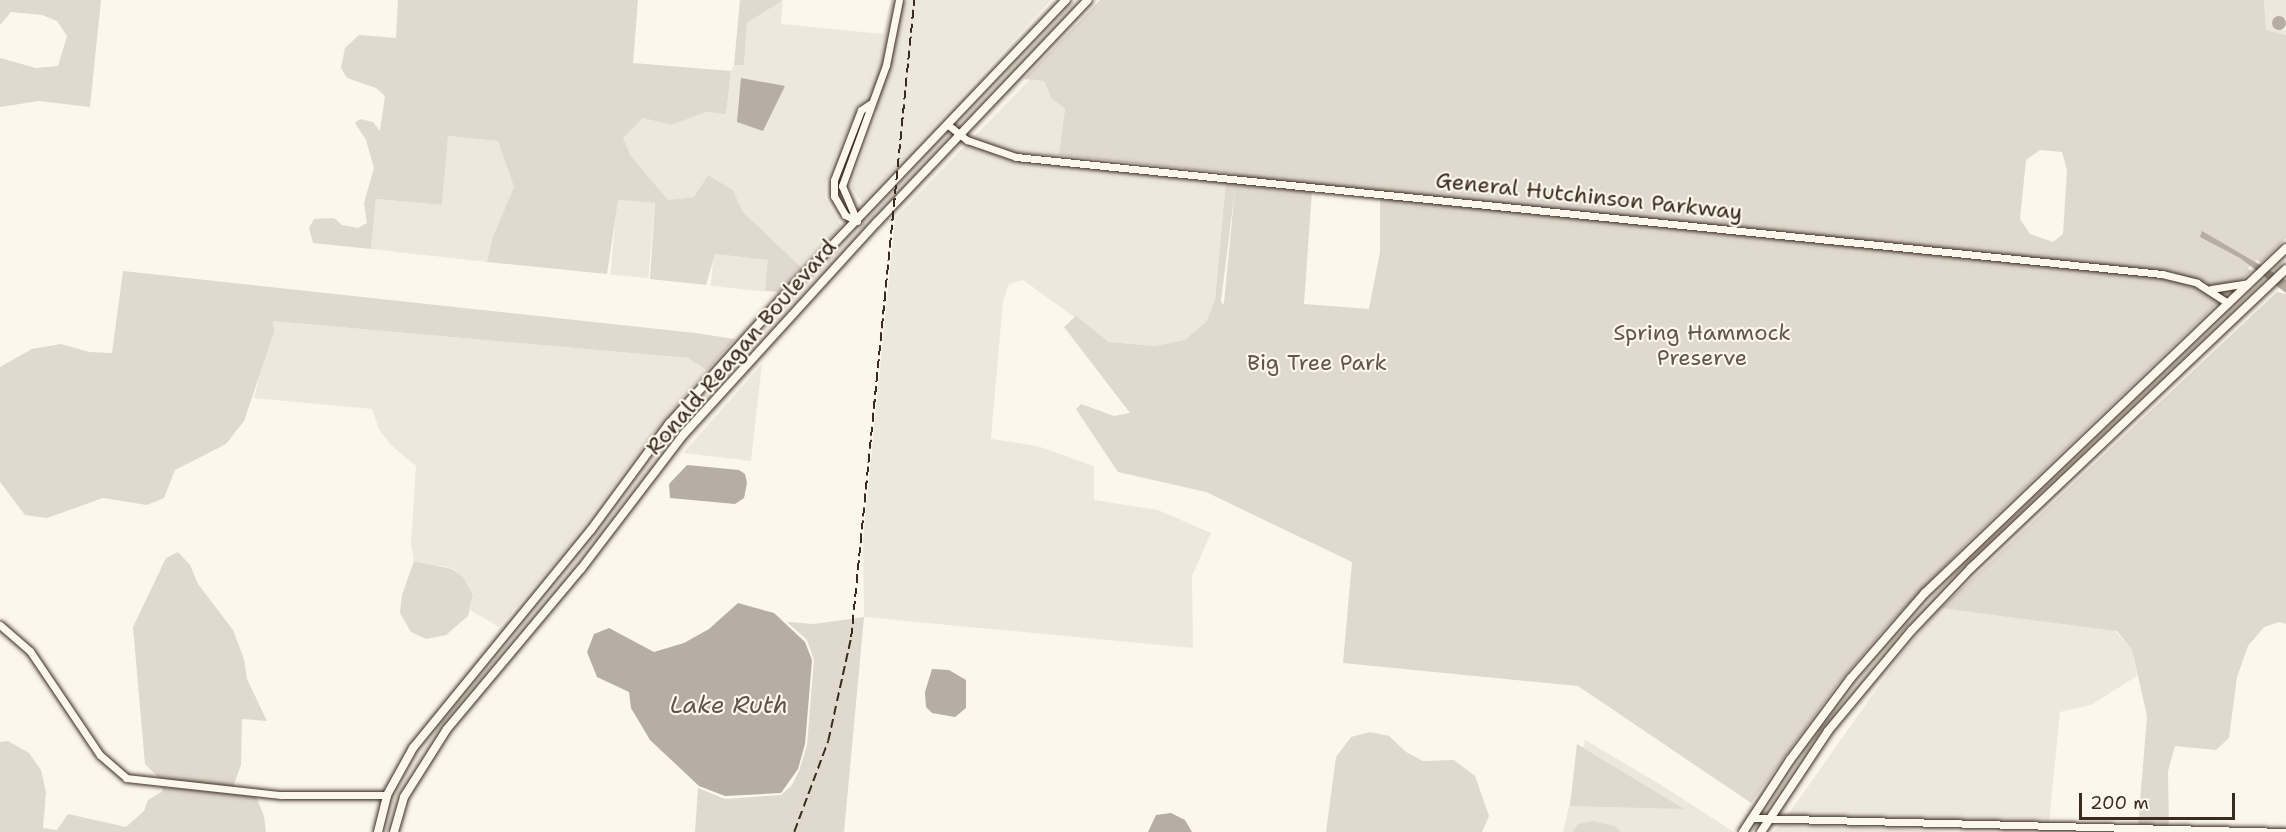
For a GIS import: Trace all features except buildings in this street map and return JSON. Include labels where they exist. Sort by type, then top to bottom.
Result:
[{"type":"main road","name":"Ronald Reagan Boulevard","points":[[378,832],[387,795],[404,761],[463,683],[591,530],[669,424],[857,220],[1066,0]]},
{"type":"main road","name":"Ronald Reagan Boulevard","points":[[394,832],[404,797],[419,771],[476,695],[581,569],[691,425],[869,231],[1088,0]]},
{"type":"main road","points":[[857,220],[869,231]]},
{"type":"main road","points":[[1743,832],[1868,657],[1959,559],[2285,248]]},
{"type":"main road","points":[[1761,832],[1768,818],[1868,680],[1971,568],[2286,269]]},
{"type":"main road","points":[[2228,303],[2256,297]]},
{"type":"main road","points":[[2222,330],[2228,316],[2228,303]]},
{"type":"main road","points":[[1868,657],[1865,668],[1868,680]]},
{"type":"main road","points":[[1850,703],[1851,678]]},
{"type":"main road","points":[[463,683],[476,695]]},
{"type":"street","points":[[857,220],[845,215],[834,196],[834,180],[861,110],[870,104],[886,65],[899,0]]},
{"type":"street","name":"General Hutchinson Parkway","points":[[947,124],[984,147],[1016,157],[2044,260],[2173,275],[2209,288],[2228,303]]},
{"type":"street","points":[[2209,288],[2234,288],[2252,280]]},
{"type":"street","points":[[0,625],[24,644],[54,682],[100,755],[126,778],[281,795],[387,795]]},
{"type":"street","points":[[1751,818],[2286,832]]},
{"type":"shaded area","points":[[783,0],[781,24],[883,34],[891,0],[896,0],[884,64],[869,101],[860,105],[838,150],[826,182],[825,198],[841,226],[803,269],[743,212],[733,190],[708,175],[694,197],[668,200],[631,156],[623,138],[643,118],[671,125],[707,112],[726,114],[731,71],[734,65],[744,65],[747,23]]},
{"type":"shaded area","points":[[902,0],[1051,0],[862,203],[851,186],[878,112],[873,106],[889,65]]},
{"type":"shaded area","points":[[2264,0],[2286,0],[2286,18],[2274,17],[2273,27],[2286,30],[2286,35],[2266,30]]},
{"type":"shaded area","points":[[1039,70],[1051,98],[1065,109],[1059,155],[1016,154],[972,139]]},
{"type":"shaded area","points":[[448,136],[498,141],[514,187],[492,239],[487,262],[371,249],[376,199],[442,205]]},
{"type":"shaded area","points":[[967,144],[1016,160],[1226,180],[1215,300],[1206,322],[1185,341],[1155,346],[1109,342],[1023,280],[1009,284],[1003,301],[991,439],[1037,446],[1094,466],[1094,500],[1158,510],[1211,533],[1192,576],[1193,648],[864,617],[863,539],[895,218]]},
{"type":"shaded area","points":[[617,200],[655,203],[648,278],[610,275]]},
{"type":"shaded area","points":[[714,254],[769,260],[765,292],[711,286]]},
{"type":"shaded area","points":[[273,321],[688,358],[707,370],[665,417],[565,550],[499,627],[470,610],[473,595],[463,577],[452,568],[414,561],[411,544],[416,466],[391,445],[379,429],[372,409],[254,398]]},
{"type":"shaded area","points":[[762,364],[751,461],[684,453],[686,450]]},
{"type":"shaded area","points":[[1941,608],[2112,627],[2132,650],[2137,676],[2091,705],[2060,712],[2049,824],[1787,816],[1902,653]]},
{"type":"shaded area","points":[[1585,740],[1734,832],[1621,832],[1615,826],[1578,824],[1572,832],[1563,832]]},
{"type":"shaded area","points":[[1780,825],[1887,828],[1942,832],[1773,832]]},
{"type":"green space","points":[[0,0],[101,0],[90,107],[39,101],[0,107],[0,58],[36,68],[58,66],[67,36],[57,21],[42,15],[11,12],[0,25]]},
{"type":"green space","points":[[398,0],[638,0],[633,63],[731,71],[726,114],[707,112],[671,125],[643,118],[623,138],[631,156],[668,200],[694,197],[708,175],[733,190],[743,212],[803,269],[782,292],[765,291],[768,260],[715,254],[706,285],[650,279],[655,203],[618,200],[607,274],[487,262],[492,239],[514,187],[498,141],[448,136],[442,205],[376,199],[371,249],[313,243],[309,228],[314,219],[334,218],[342,225],[358,228],[367,223],[364,203],[374,168],[366,140],[355,123],[360,119],[373,122],[380,131],[385,96],[376,88],[347,78],[341,68],[345,48],[359,35],[396,38]]},
{"type":"green space","points":[[740,0],[783,0],[747,23],[744,65],[734,65]]},
{"type":"green space","name":"Spring Hammock Preserve","points":[[1100,0],[2264,0],[2266,30],[2286,35],[2286,238],[2261,262],[2257,260],[2248,268],[2251,271],[1967,543],[1887,626],[1836,686],[1751,803],[1578,686],[1343,663],[1352,562],[1206,492],[1118,472],[1076,409],[1081,404],[1114,416],[1130,413],[1064,327],[1076,316],[1109,342],[1155,346],[1185,340],[1206,322],[1215,300],[1226,180],[1236,181],[1236,174],[1059,155],[1065,109],[1051,98],[1044,81],[1024,79]],"holes":[[[2040,150],[2062,152],[2067,170],[2063,234],[2053,242],[2030,234],[2020,219],[2026,160]],[[1235,189],[1223,305],[1221,301]],[[1312,191],[1380,198],[1380,252],[1369,309],[1304,304]]]},
{"type":"green space","points":[[123,271],[735,339],[707,370],[688,358],[273,321],[274,332],[244,421],[226,444],[175,470],[164,498],[147,505],[103,498],[47,518],[25,515],[0,482],[0,367],[32,349],[61,344],[89,352],[112,353]]},
{"type":"green space","points":[[2277,292],[2286,294],[2286,624],[2279,622],[2264,627],[2248,646],[2237,677],[2229,738],[2216,750],[2175,746],[2168,771],[2169,828],[2138,827],[2147,716],[2132,650],[2117,631],[1941,608]]},
{"type":"green space","points":[[178,552],[190,565],[198,584],[233,630],[244,659],[247,679],[267,721],[242,719],[241,765],[233,787],[161,780],[145,764],[133,627],[166,558]]},
{"type":"green space","points":[[414,561],[452,569],[463,577],[473,595],[468,616],[446,635],[426,639],[411,632],[400,613],[402,595]]},
{"type":"green space","points":[[864,617],[844,832],[695,832],[698,788],[725,799],[781,795],[792,785],[799,771],[807,745],[814,660],[807,640],[787,622],[814,624]]},
{"type":"green space","points":[[1370,732],[1389,736],[1406,752],[1423,761],[1454,760],[1475,776],[1489,816],[1482,832],[1326,832],[1336,757],[1351,737]]},
{"type":"green space","points":[[8,741],[29,753],[41,770],[46,792],[43,828],[57,830],[68,814],[126,827],[144,811],[148,800],[163,791],[162,787],[256,796],[264,816],[266,832],[0,832],[0,742]]},
{"type":"green space","points":[[1577,744],[1684,809],[1570,806]]},
{"type":"green space","points":[[1593,821],[1615,826],[1621,832],[1572,832],[1578,824]]},
{"type":"water","points":[[2276,16],[2282,16],[2286,23],[2282,30],[2276,30],[2272,26],[2272,20]]},
{"type":"water","points":[[741,78],[785,86],[763,131],[737,122]]},
{"type":"water","points":[[2202,231],[2286,280],[2286,293],[2240,258],[2200,237]]},
{"type":"water","points":[[687,465],[739,470],[745,474],[747,483],[744,498],[735,504],[670,498],[669,484]]},
{"type":"water","name":"Lake Ruth","points":[[738,603],[774,613],[805,642],[812,660],[805,744],[798,769],[781,793],[725,796],[699,786],[650,740],[631,708],[629,692],[597,677],[587,652],[594,634],[609,628],[654,652],[684,643],[709,629]]},
{"type":"water","points":[[932,669],[949,670],[966,680],[966,708],[955,717],[932,713],[926,707],[925,692]]},
{"type":"water","points":[[1171,813],[1185,820],[1192,832],[1148,832],[1156,815]]},
{"type":"railway","points":[[794,832],[828,741],[851,637],[914,0]]},
{"type":"park label","name":"Big Tree Park","points":[[1317,363]]}]
